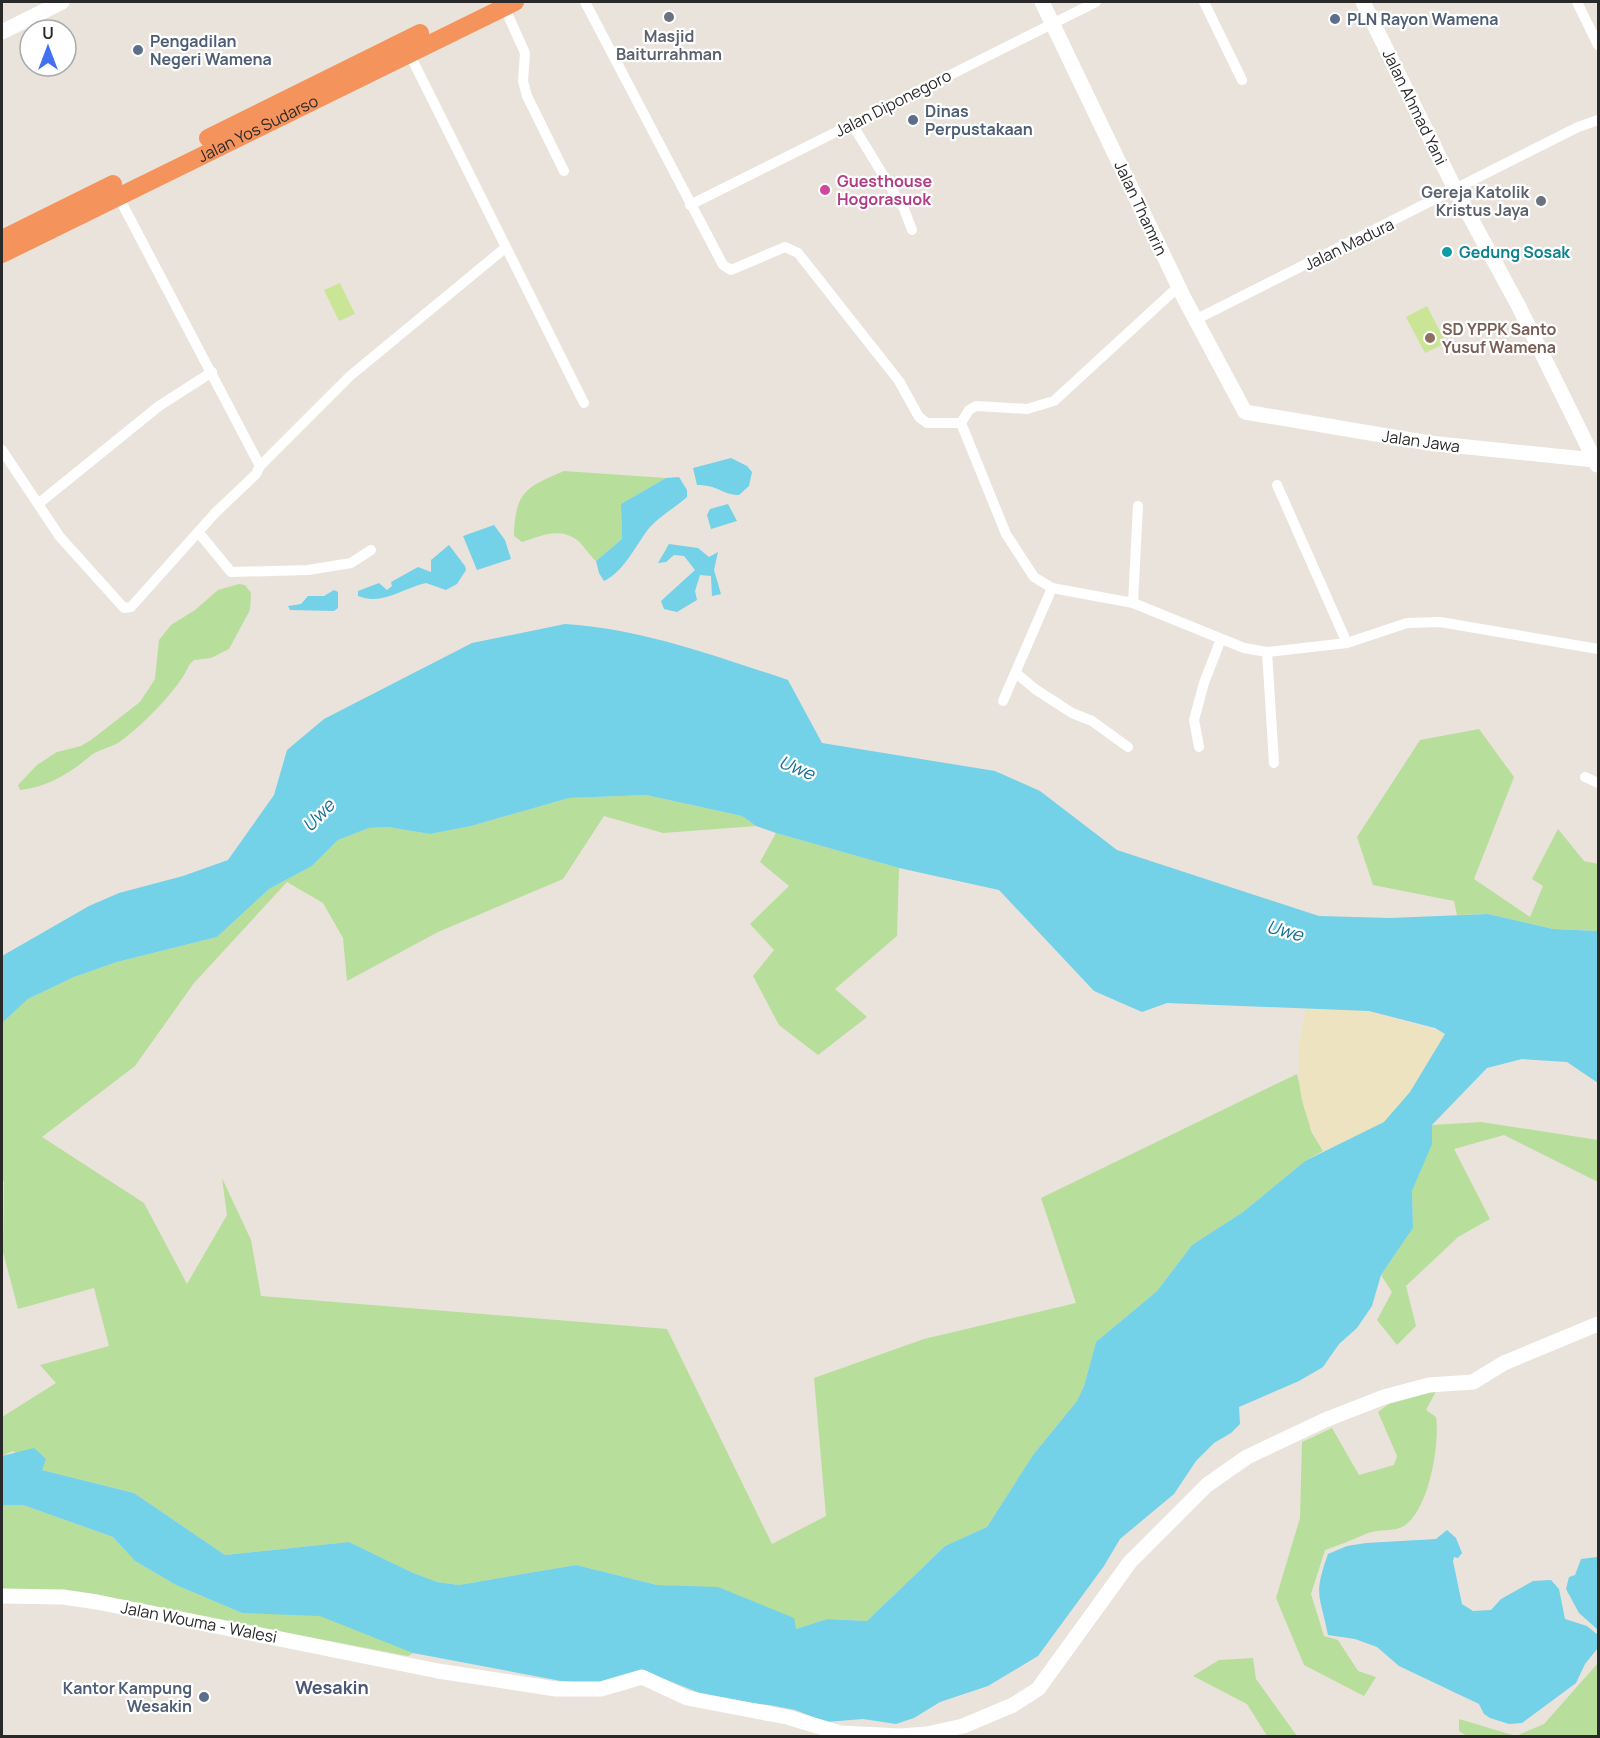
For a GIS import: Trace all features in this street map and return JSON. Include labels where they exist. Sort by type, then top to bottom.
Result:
[{"type":"highway","name":"Jalan Yos Sudarso","points":[[2,239],[200,149],[406,46],[503,3]]},
{"type":"highway","name":"Jalan Yos Sudarso","points":[[2,254],[115,189]]},
{"type":"street","points":[[2,32],[62,2]]},
{"type":"street","points":[[585,2],[723,265],[731,270],[785,247],[798,253],[899,381],[919,417],[927,423],[961,423]]},
{"type":"street","name":"Jalan Thamrin","points":[[1042,2],[1178,287],[1245,411]]},
{"type":"street","name":"Jalan Diponegoro","points":[[690,205],[1096,2]]},
{"type":"street","points":[[1204,2],[1242,80]]},
{"type":"street","name":"Jalan Ahmad Yani","points":[[1363,2],[1456,191],[1518,304],[1597,463]]},
{"type":"street","points":[[1577,2],[1599,45]]},
{"type":"street","points":[[503,3],[525,54],[523,81],[527,96],[564,171]]},
{"type":"street","points":[[406,46],[584,403]]},
{"type":"street","name":"Jalan Madura","points":[[1195,320],[1456,191],[1578,127],[1599,120]]},
{"type":"street","points":[[852,124],[904,209],[912,230]]},
{"type":"street","points":[[115,189],[260,466]]},
{"type":"street","points":[[2,450],[73,553],[124,608],[136,603],[216,512],[256,474],[260,466],[350,376],[506,248]]},
{"type":"street","points":[[961,423],[969,410],[976,406],[1027,409],[1054,401],[1178,287]]},
{"type":"street","points":[[38,504],[159,406],[212,372]]},
{"type":"street","name":"Jalan Jawa","points":[[1245,411],[1429,443],[1597,463]]},
{"type":"street","points":[[961,423],[1006,534],[1034,577],[1052,588],[1133,603],[1244,648],[1267,652],[1347,643],[1407,623],[1440,622],[1599,649]]},
{"type":"street","points":[[1277,485],[1347,643]]},
{"type":"street","points":[[1133,603],[1138,506]]},
{"type":"street","points":[[199,533],[231,572],[308,570],[351,563],[371,550]]},
{"type":"street","points":[[1003,701],[1052,588]]},
{"type":"street","points":[[1199,747],[1194,720],[1204,683],[1221,639]]},
{"type":"street","points":[[1267,652],[1274,764]]},
{"type":"street","points":[[1016,673],[1071,713],[1092,721],[1128,747]]},
{"type":"street","points":[[1586,777],[1599,783]]},
{"type":"street","name":"Jalan Wouma - Walesi","points":[[2,1596],[63,1597],[97,1602],[395,1662],[556,1689],[602,1689],[642,1677],[687,1698],[787,1717],[824,1731],[853,1735],[927,1734],[963,1726],[1013,1705],[1038,1689],[1130,1562],[1207,1485],[1247,1457],[1325,1420],[1384,1397],[1429,1385],[1473,1382],[1504,1363],[1599,1324]]},
{"type":"green space","points":[[340,283],[355,314],[339,321],[324,290]]},
{"type":"green space","points":[[1427,306],[1446,343],[1425,353],[1406,317]]},
{"type":"green space","points":[[564,471],[666,478],[621,504],[622,539],[596,561],[579,542],[570,536],[557,533],[522,542],[514,536],[517,510],[525,493],[540,482]]},
{"type":"green space","points":[[239,584],[245,585],[251,593],[250,610],[229,649],[211,658],[194,660],[158,707],[118,743],[92,755],[57,779],[30,789],[20,790],[18,785],[37,765],[57,752],[81,746],[91,740],[140,702],[155,679],[159,640],[171,625],[195,610],[218,590]]},
{"type":"green space","points":[[1479,729],[1514,777],[1474,879],[1530,917],[1543,886],[1532,879],[1558,829],[1584,861],[1598,864],[1598,931],[1553,929],[1488,914],[1457,915],[1454,901],[1373,885],[1357,837],[1420,740]]},
{"type":"green space","points":[[646,795],[742,816],[756,826],[663,833],[604,816],[563,879],[438,932],[347,981],[343,938],[323,903],[287,882],[194,983],[135,1066],[42,1137],[144,1203],[187,1284],[227,1215],[222,1178],[251,1240],[261,1296],[667,1329],[772,1544],[826,1516],[814,1378],[924,1339],[1076,1303],[1041,1198],[1297,1074],[1311,1131],[1323,1151],[1305,1161],[1243,1212],[1192,1245],[1157,1291],[1096,1342],[1084,1386],[1077,1401],[1033,1455],[987,1527],[945,1546],[867,1621],[827,1619],[796,1629],[718,1588],[657,1585],[576,1565],[459,1585],[437,1582],[411,1572],[349,1542],[225,1555],[134,1493],[42,1470],[13,1451],[2,1456],[2,1417],[56,1383],[40,1365],[109,1346],[94,1288],[18,1309],[3,1252],[2,1023],[28,999],[74,977],[117,962],[217,937],[269,889],[312,866],[338,840],[369,828],[388,827],[430,834],[471,826],[569,798]]},
{"type":"green space","points":[[776,833],[899,868],[897,936],[835,989],[867,1017],[818,1055],[779,1025],[753,976],[774,950],[750,924],[789,886],[760,862]]},
{"type":"green space","points":[[1481,1122],[1598,1140],[1598,1182],[1504,1135],[1454,1149],[1490,1219],[1458,1237],[1406,1286],[1416,1326],[1397,1345],[1377,1320],[1392,1292],[1381,1275],[1413,1228],[1412,1191],[1431,1144],[1432,1125]]},
{"type":"green space","points":[[1436,1391],[1426,1410],[1436,1417],[1437,1429],[1431,1476],[1413,1518],[1400,1528],[1368,1533],[1325,1550],[1311,1594],[1324,1636],[1338,1640],[1358,1671],[1376,1677],[1364,1696],[1304,1665],[1276,1598],[1300,1518],[1302,1442],[1332,1428],[1359,1475],[1394,1465],[1397,1456],[1378,1412],[1389,1404]]},
{"type":"green space","points":[[2,1505],[23,1505],[113,1537],[135,1561],[176,1585],[242,1613],[320,1615],[417,1645],[413,1653],[408,1656],[235,1623],[2,1595]]},
{"type":"green space","points":[[1253,1658],[1256,1679],[1297,1736],[1267,1736],[1247,1704],[1193,1676],[1219,1660]]},
{"type":"green space","points":[[1598,1663],[1598,1736],[1516,1736],[1544,1724]]},
{"type":"green space","points":[[1459,1719],[1516,1736],[1467,1736],[1459,1731]]},
{"type":"sand","points":[[1306,1008],[1369,1011],[1445,1033],[1419,1080],[1395,1112],[1371,1130],[1323,1151],[1306,1116],[1299,1081],[1298,1064]]},
{"type":"water","points":[[731,458],[747,466],[752,472],[749,486],[739,495],[697,485],[693,468]]},
{"type":"water","points":[[679,477],[687,490],[687,497],[650,527],[624,564],[604,581],[596,561],[622,539],[621,504],[666,478]]},
{"type":"water","points":[[728,504],[737,521],[711,529],[707,515],[710,509]]},
{"type":"water","points":[[494,525],[505,540],[511,559],[477,570],[463,536]]},
{"type":"water","points":[[669,544],[698,548],[709,557],[718,552],[714,570],[721,594],[712,596],[711,576],[700,575],[695,591],[697,600],[677,612],[664,609],[661,601],[695,570],[684,556],[674,555],[666,562],[658,563]]},
{"type":"water","points":[[449,545],[466,570],[457,584],[446,590],[426,583],[376,599],[358,596],[358,591],[379,583],[387,590],[392,586],[391,582],[418,567],[431,572],[431,560]]},
{"type":"water","points":[[334,590],[338,592],[338,608],[334,611],[290,610],[288,606],[301,604],[308,596],[324,596]]},
{"type":"water","name":"Uwe","points":[[565,624],[622,631],[651,638],[788,680],[822,743],[995,771],[1040,791],[1117,850],[1319,916],[1390,918],[1488,914],[1553,929],[1598,931],[1598,1083],[1567,1062],[1522,1059],[1487,1068],[1432,1125],[1432,1144],[1412,1191],[1413,1228],[1381,1275],[1372,1306],[1357,1328],[1339,1344],[1323,1367],[1299,1381],[1239,1407],[1240,1424],[1231,1433],[1214,1443],[1196,1461],[1174,1494],[1120,1539],[1104,1566],[1038,1656],[988,1686],[940,1702],[914,1718],[896,1724],[863,1719],[826,1722],[795,1710],[712,1698],[642,1670],[601,1684],[561,1681],[413,1653],[320,1616],[242,1613],[176,1585],[135,1561],[113,1537],[23,1505],[2,1505],[2,1456],[34,1448],[46,1459],[42,1470],[134,1493],[225,1555],[349,1542],[411,1572],[437,1582],[459,1585],[576,1565],[657,1585],[718,1587],[794,1618],[796,1629],[827,1619],[867,1621],[945,1546],[987,1527],[1033,1455],[1077,1401],[1084,1386],[1096,1342],[1157,1291],[1192,1245],[1243,1212],[1305,1161],[1384,1122],[1410,1092],[1445,1034],[1435,1028],[1369,1011],[1167,1003],[1142,1012],[1094,991],[999,890],[899,868],[776,833],[756,826],[742,816],[646,795],[569,798],[471,826],[430,834],[388,827],[369,828],[338,840],[312,866],[269,889],[217,937],[117,962],[74,977],[28,999],[2,1023],[2,956],[89,906],[119,893],[183,876],[228,860],[274,795],[287,750],[324,719],[472,643]]},
{"type":"water","points":[[1447,1530],[1456,1538],[1462,1553],[1458,1558],[1454,1557],[1453,1561],[1462,1604],[1473,1611],[1491,1610],[1501,1599],[1533,1581],[1551,1580],[1559,1589],[1565,1619],[1587,1626],[1598,1635],[1598,1648],[1585,1664],[1576,1683],[1522,1723],[1509,1724],[1490,1718],[1484,1714],[1479,1704],[1399,1666],[1377,1647],[1355,1639],[1328,1635],[1319,1587],[1328,1554],[1347,1546],[1366,1543],[1436,1539]]},
{"type":"water","points":[[1597,1557],[1598,1630],[1579,1613],[1566,1589],[1569,1577],[1575,1575],[1581,1559]]},
{"type":"place","name":"Masjid Baiturrahman","points":[[669,17]]},
{"type":"place","name":"PLN Rayon Wamena","points":[[1335,19]]},
{"type":"place","name":"Pengadilan Negeri Wamena","points":[[138,50]]},
{"type":"place","name":"Dinas Perpustakaan","points":[[913,120]]},
{"type":"place","name":"Guesthouse Hogorasuok","points":[[825,190]]},
{"type":"place","name":"Gereja Katolik Kristus Jaya","points":[[1541,201]]},
{"type":"place","name":"Gedung Sosak","points":[[1447,252]]},
{"type":"place","name":"SD YPPK Santo Yusuf Wamena","points":[[1430,338]]},
{"type":"place","name":"Kantor Kampung Wesakin","points":[[204,1697]]},
{"type":"district","name":"Wesakin","points":[[332,1687]]}]
